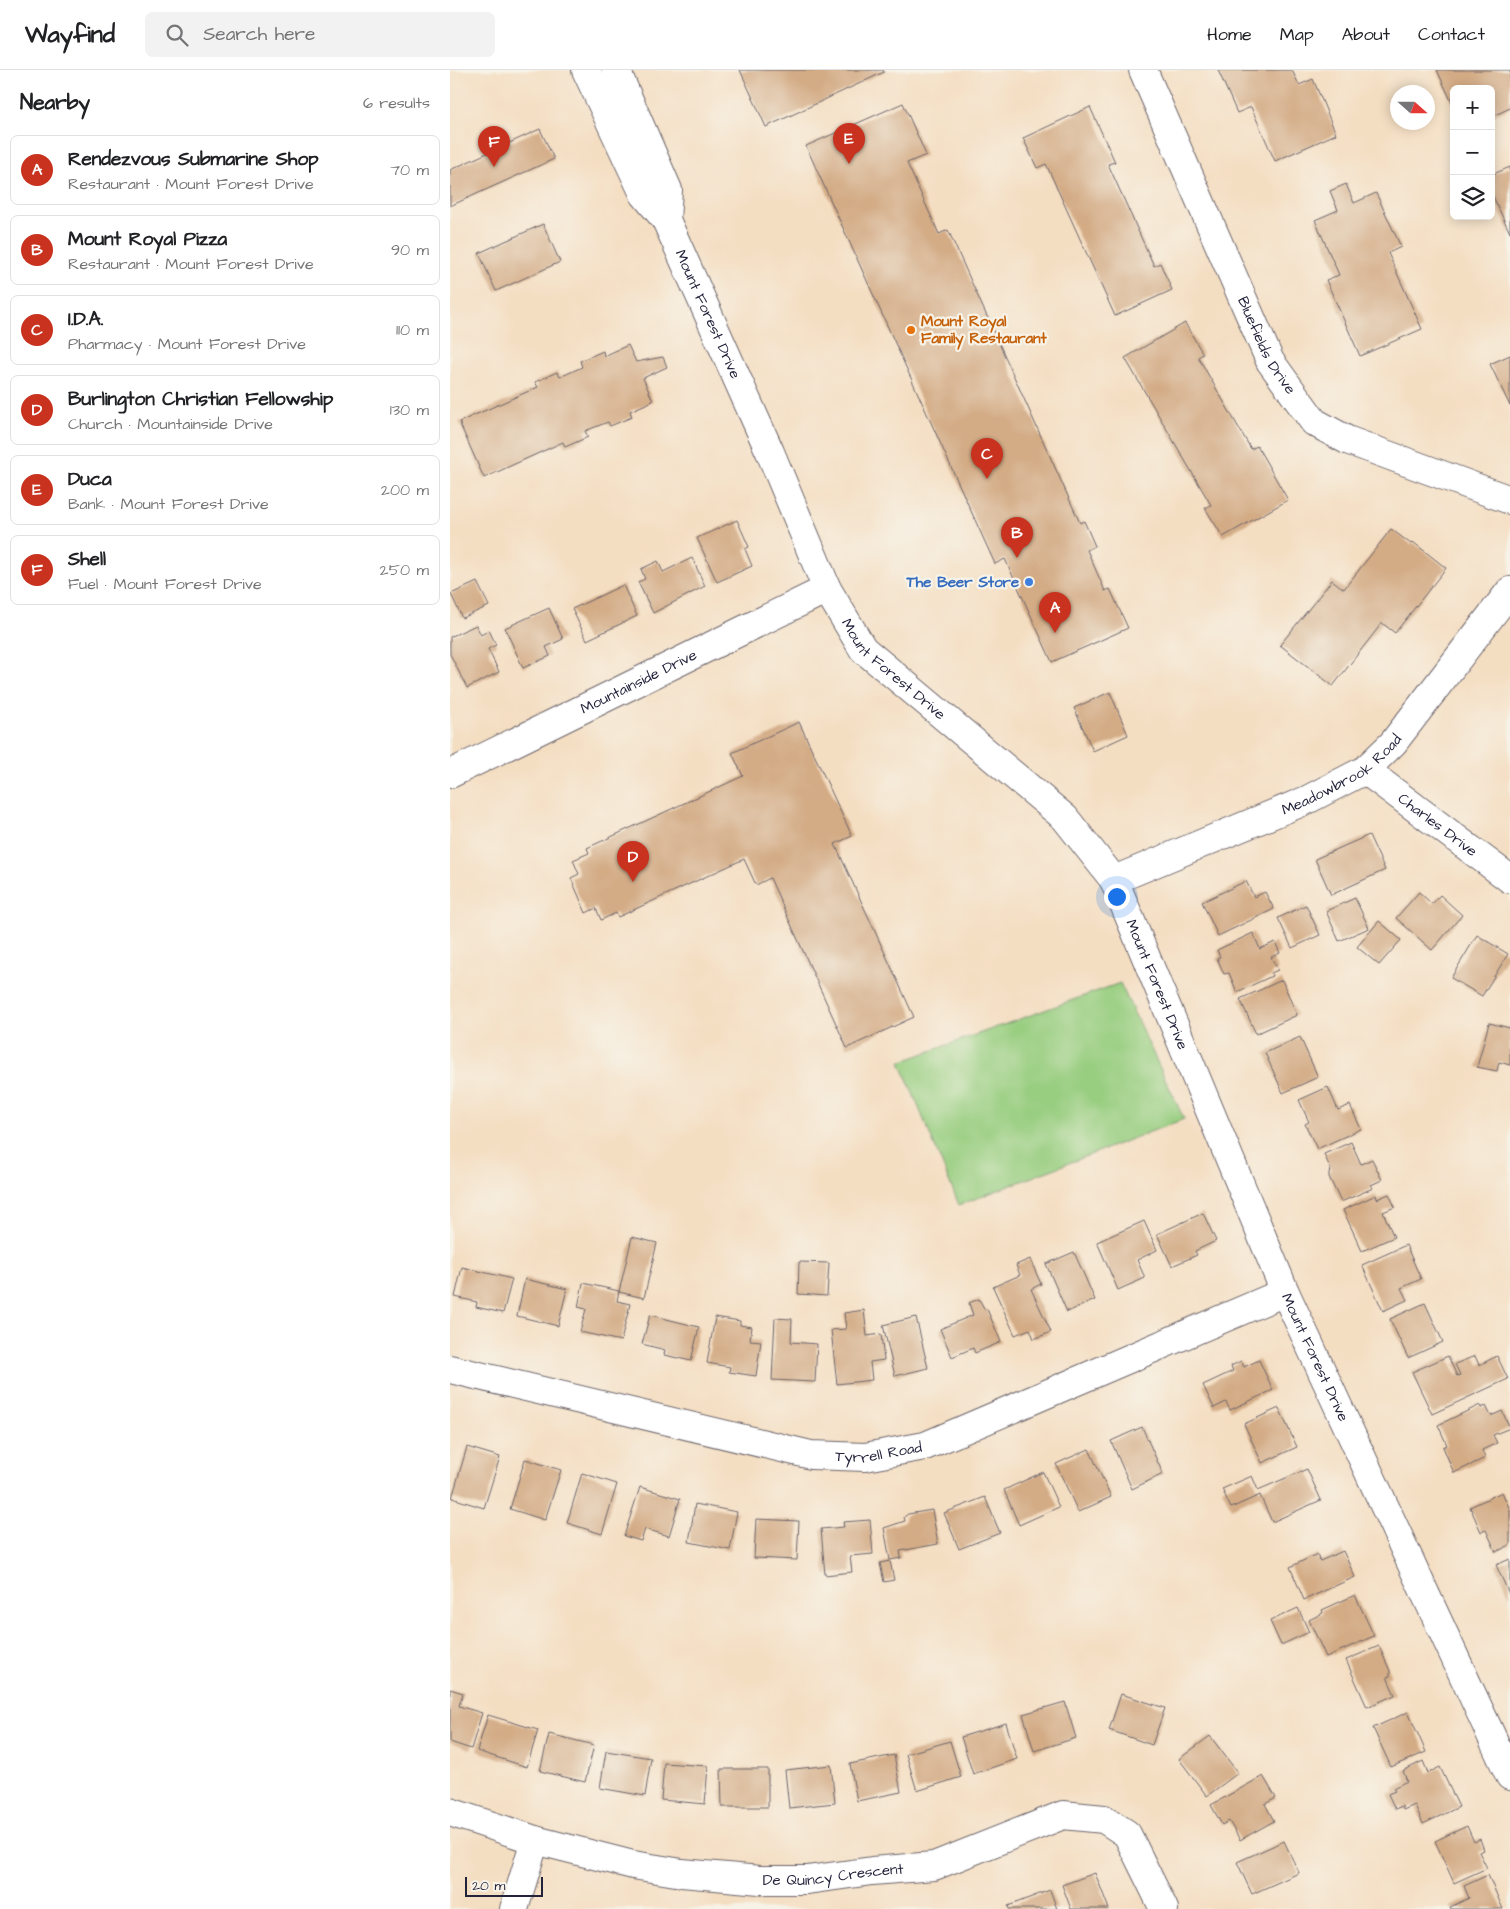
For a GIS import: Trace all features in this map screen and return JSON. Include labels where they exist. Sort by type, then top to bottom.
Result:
[{"type":"street","name":"Mount Forest Drive","points":[[586,70],[644,194],[666,220],[770,452],[827,589],[863,649],[1065,818],[1114,880],[1285,1292],[1510,1776]]},
{"type":"street","name":"Mount Forest Drive","points":[[616,70],[668,190],[666,220]]},
{"type":"street","name":"Bluefields Drive","points":[[1143,70],[1270,361],[1314,422],[1346,440],[1510,500]]},
{"type":"street","name":"Mountainside Drive","points":[[450,774],[827,589]]},
{"type":"street","name":"Meadowbrook Road","points":[[1114,880],[1307,800],[1365,770],[1393,743],[1510,591]]},
{"type":"street","name":"Charles Drive","points":[[1365,770],[1510,879]]},
{"type":"street","name":"Tyrrell Road","points":[[450,1369],[811,1455],[865,1457],[925,1446],[1285,1292]]},
{"type":"street","name":"De Quincy Crescent","points":[[450,1812],[535,1840],[633,1865],[682,1873],[760,1880],[807,1880],[872,1871],[934,1866],[1063,1815],[1104,1819],[1127,1834],[1164,1909]]},
{"type":"street","points":[[514,1909],[535,1840]]},
{"type":"green space","points":[[1120,983],[1184,1119],[959,1205],[900,1062]]},
{"type":"building","points":[[740,70],[883,70],[884,72],[766,127]]},
{"type":"building","points":[[1218,70],[1292,70],[1299,85],[1313,79],[1336,134],[1275,161],[1251,107],[1237,113]]},
{"type":"building","points":[[1437,70],[1510,70],[1510,108],[1495,115],[1495,85],[1450,85],[1450,98]]},
{"type":"building","points":[[903,103],[926,155],[907,163],[939,234],[948,230],[1080,523],[1084,521],[1095,546],[1087,550],[1105,591],[1110,589],[1128,628],[1052,662],[1005,559],[995,564],[806,146]]},
{"type":"building","points":[[1090,107],[1115,162],[1108,164],[1154,266],[1160,263],[1172,290],[1115,316],[1046,164],[1037,168],[1023,138]]},
{"type":"building","points":[[540,129],[554,159],[450,206],[450,170]]},
{"type":"building","points":[[1510,167],[1510,233],[1495,201],[1495,173]]},
{"type":"building","points":[[1346,184],[1354,203],[1376,193],[1401,247],[1388,253],[1422,329],[1360,356],[1326,280],[1339,275],[1315,220],[1338,210],[1330,191]]},
{"type":"building","points":[[543,224],[560,262],[496,291],[479,253]]},
{"type":"building","points":[[1185,323],[1203,354],[1198,357],[1251,449],[1257,446],[1288,500],[1223,537],[1205,508],[1211,505],[1125,358]]},
{"type":"building","points":[[628,345],[636,362],[663,357],[667,367],[643,378],[653,401],[630,411],[632,417],[610,426],[608,422],[585,431],[588,437],[565,447],[563,442],[484,478],[459,422],[538,387],[535,382],[557,372],[560,377],[582,367],[580,361],[603,351],[604,356]]},
{"type":"building","points":[[1510,355],[1510,406],[1490,364]]},
{"type":"building","points":[[737,520],[749,547],[745,549],[752,566],[717,582],[697,538]]},
{"type":"building","points":[[1391,529],[1411,544],[1413,542],[1446,568],[1395,633],[1382,623],[1333,686],[1280,645],[1332,580],[1344,589]]},
{"type":"building","points":[[692,558],[705,586],[653,613],[638,582],[645,579],[641,569],[658,561],[663,572]]},
{"type":"building","points":[[477,582],[489,606],[462,618],[451,594]]},
{"type":"building","points":[[623,585],[637,616],[587,640],[572,609]]},
{"type":"building","points":[[549,608],[563,639],[546,647],[550,656],[523,668],[505,628]]},
{"type":"building","points":[[476,625],[481,635],[489,630],[496,645],[488,649],[499,672],[467,688],[450,654],[450,637]]},
{"type":"building","points":[[1110,692],[1128,735],[1093,751],[1074,708]]},
{"type":"building","points":[[799,722],[852,836],[835,844],[914,1017],[847,1048],[770,878],[756,885],[744,859],[618,917],[616,913],[601,920],[596,908],[586,913],[571,878],[579,874],[573,860],[589,853],[587,848],[743,776],[732,753]]},
{"type":"building","points":[[1369,835],[1385,870],[1331,895],[1315,859]]},
{"type":"building","points":[[1246,881],[1254,897],[1265,892],[1274,909],[1218,936],[1202,902]]},
{"type":"building","points":[[1419,892],[1432,904],[1440,895],[1462,915],[1432,950],[1396,918]]},
{"type":"building","points":[[1355,898],[1369,928],[1339,941],[1326,911]]},
{"type":"building","points":[[1306,905],[1320,935],[1292,948],[1278,918]]},
{"type":"building","points":[[1379,921],[1401,940],[1379,965],[1357,947]]},
{"type":"building","points":[[1253,933],[1260,949],[1275,942],[1280,953],[1271,957],[1278,970],[1271,973],[1272,976],[1237,992],[1229,973],[1224,974],[1217,958],[1220,957],[1217,950]]},
{"type":"building","points":[[1477,935],[1508,954],[1482,996],[1451,978]]},
{"type":"building","points":[[1282,980],[1297,1015],[1256,1034],[1240,999]]},
{"type":"building","points":[[1489,1023],[1510,1028],[1510,1065],[1499,1062],[1497,1071],[1477,1067]]},
{"type":"building","points":[[1300,1037],[1318,1077],[1283,1093],[1265,1053]]},
{"type":"building","points":[[1328,1087],[1338,1110],[1350,1105],[1361,1129],[1317,1149],[1305,1124],[1309,1122],[1299,1100]]},
{"type":"building","points":[[1351,1142],[1361,1164],[1372,1159],[1382,1180],[1371,1185],[1373,1188],[1341,1202],[1329,1177],[1331,1170],[1324,1154]]},
{"type":"building","points":[[1389,1194],[1395,1207],[1383,1212],[1394,1237],[1362,1251],[1343,1210],[1376,1195],[1377,1199]]},
{"type":"building","points":[[1203,1213],[1216,1241],[1195,1251],[1197,1255],[1172,1266],[1157,1234]]},
{"type":"building","points":[[1144,1221],[1157,1250],[1137,1260],[1145,1278],[1118,1290],[1097,1242]]},
{"type":"building","points":[[632,1237],[657,1243],[644,1298],[619,1292]]},
{"type":"building","points":[[1406,1245],[1421,1279],[1401,1288],[1407,1300],[1383,1311],[1362,1265]]},
{"type":"building","points":[[1074,1252],[1095,1300],[1067,1312],[1046,1264]]},
{"type":"building","points":[[1030,1259],[1041,1284],[1031,1289],[1051,1332],[1034,1339],[1030,1329],[1015,1335],[993,1287],[1020,1275],[1016,1265]]},
{"type":"building","points":[[799,1262],[829,1263],[827,1296],[798,1294]]},
{"type":"building","points":[[462,1267],[512,1279],[503,1313],[476,1307],[477,1302],[455,1297]]},
{"type":"building","points":[[525,1279],[567,1289],[558,1326],[517,1316]]},
{"type":"building","points":[[583,1283],[619,1291],[617,1301],[630,1304],[621,1341],[580,1332],[586,1309],[578,1307]]},
{"type":"building","points":[[979,1299],[985,1310],[987,1309],[1001,1342],[975,1353],[973,1348],[952,1357],[940,1329],[973,1315],[969,1303]]},
{"type":"building","points":[[1425,1303],[1443,1342],[1408,1358],[1390,1319]]},
{"type":"building","points":[[864,1310],[867,1336],[881,1334],[884,1360],[870,1362],[872,1380],[837,1384],[831,1330],[846,1329],[844,1313]]},
{"type":"building","points":[[650,1315],[699,1327],[691,1361],[664,1355],[665,1350],[642,1344]]},
{"type":"building","points":[[715,1317],[740,1321],[740,1325],[752,1327],[750,1340],[761,1341],[756,1376],[729,1372],[730,1367],[707,1363]]},
{"type":"building","points":[[916,1317],[928,1368],[895,1376],[883,1325]]},
{"type":"building","points":[[775,1318],[792,1319],[791,1342],[817,1344],[815,1382],[772,1380]]},
{"type":"building","points":[[1448,1356],[1457,1376],[1460,1375],[1455,1364],[1475,1356],[1479,1365],[1497,1356],[1508,1379],[1432,1414],[1412,1372]]},
{"type":"building","points":[[1259,1360],[1273,1390],[1230,1410],[1226,1402],[1214,1408],[1203,1385],[1233,1371],[1231,1366],[1241,1361],[1244,1367]]},
{"type":"building","points":[[1480,1405],[1481,1408],[1486,1406],[1491,1416],[1502,1411],[1510,1428],[1493,1435],[1497,1443],[1482,1450],[1485,1458],[1454,1473],[1443,1447],[1447,1445],[1438,1425]]},
{"type":"building","points":[[1279,1408],[1297,1447],[1262,1463],[1244,1424]]},
{"type":"building","points":[[1142,1427],[1163,1474],[1132,1489],[1111,1441]]},
{"type":"building","points":[[467,1447],[500,1457],[484,1508],[452,1498]]},
{"type":"building","points":[[1089,1449],[1111,1497],[1078,1512],[1056,1464]]},
{"type":"building","points":[[525,1459],[561,1470],[545,1520],[510,1509]]},
{"type":"building","points":[[1307,1469],[1321,1500],[1272,1522],[1260,1495],[1231,1508],[1222,1489],[1252,1476],[1258,1490]]},
{"type":"building","points":[[1043,1472],[1059,1507],[1019,1525],[1004,1490]]},
{"type":"building","points":[[582,1473],[617,1484],[602,1534],[567,1523]]},
{"type":"building","points":[[640,1487],[680,1499],[669,1536],[645,1529],[641,1541],[624,1536]]},
{"type":"building","points":[[1502,1492],[1510,1510],[1510,1545],[1496,1552],[1486,1530],[1481,1532],[1470,1507]]},
{"type":"building","points":[[985,1497],[1000,1533],[959,1549],[944,1513]]},
{"type":"building","points":[[695,1504],[737,1512],[730,1550],[689,1542]]},
{"type":"building","points":[[932,1510],[938,1544],[900,1551],[901,1558],[890,1560],[884,1528],[905,1521],[904,1517],[908,1514]]},
{"type":"building","points":[[756,1519],[799,1521],[797,1560],[754,1558]]},
{"type":"building","points":[[870,1520],[873,1554],[850,1556],[852,1572],[825,1575],[821,1529],[844,1527],[843,1522]]},
{"type":"building","points":[[1343,1551],[1355,1577],[1304,1600],[1290,1567],[1317,1554],[1320,1561]]},
{"type":"building","points":[[1510,1559],[1510,1596],[1496,1565]]},
{"type":"building","points":[[890,1561],[894,1580],[884,1582],[880,1563]]},
{"type":"building","points":[[1355,1595],[1374,1636],[1326,1657],[1309,1620],[1323,1613],[1322,1610]]},
{"type":"building","points":[[1298,1608],[1309,1632],[1281,1645],[1270,1621]]},
{"type":"building","points":[[1379,1646],[1390,1671],[1390,1676],[1387,1677],[1395,1695],[1367,1707],[1346,1660]]},
{"type":"building","points":[[450,1689],[463,1693],[459,1706],[482,1713],[471,1749],[450,1742]]},
{"type":"building","points":[[1121,1694],[1165,1708],[1152,1745],[1109,1730]]},
{"type":"building","points":[[1065,1702],[1076,1738],[1034,1751],[1023,1714]]},
{"type":"building","points":[[1408,1712],[1426,1752],[1391,1767],[1373,1728]]},
{"type":"building","points":[[488,1715],[538,1730],[527,1767],[477,1751]]},
{"type":"building","points":[[1006,1723],[1017,1759],[973,1774],[961,1737]]},
{"type":"building","points":[[549,1734],[594,1745],[585,1782],[540,1771]]},
{"type":"building","points":[[1210,1736],[1238,1773],[1207,1796],[1179,1759]]},
{"type":"building","points":[[950,1741],[961,1777],[917,1791],[906,1754]]},
{"type":"building","points":[[606,1751],[651,1758],[645,1796],[600,1788]]},
{"type":"building","points":[[894,1755],[901,1792],[857,1801],[850,1764]]},
{"type":"building","points":[[1423,1761],[1428,1773],[1440,1767],[1459,1807],[1423,1824],[1415,1805],[1403,1810],[1402,1806],[1395,1809],[1388,1794],[1395,1791],[1393,1788],[1407,1781],[1403,1771]]},
{"type":"building","points":[[664,1763],[708,1766],[705,1804],[661,1800]]},
{"type":"building","points":[[831,1765],[835,1803],[789,1808],[785,1770]]},
{"type":"building","points":[[721,1769],[768,1769],[768,1807],[722,1807]]},
{"type":"building","points":[[1263,1776],[1276,1798],[1265,1804],[1274,1821],[1240,1840],[1229,1821],[1222,1825],[1211,1805]]},
{"type":"building","points":[[1467,1826],[1474,1842],[1480,1839],[1484,1850],[1479,1852],[1487,1868],[1454,1883],[1435,1841]]},
{"type":"building","points":[[1284,1841],[1299,1873],[1252,1894],[1237,1862]]},
{"type":"building","points":[[1095,1873],[1109,1909],[1071,1909],[1062,1885]]},
{"type":"building","points":[[1488,1875],[1503,1909],[1451,1909],[1450,1907],[1469,1898],[1464,1886]]},
{"type":"building","points":[[1050,1890],[1057,1909],[1009,1909],[1008,1906]]},
{"type":"place","name":"Duca","points":[[849,164]]},
{"type":"place","name":"Shell","points":[[494,167]]},
{"type":"place","name":"Mount Royal Family Restaurant","points":[[911,330]]},
{"type":"place","name":"I.D.A.","points":[[987,479]]},
{"type":"place","name":"Mount Royal Pizza","points":[[1017,558]]},
{"type":"place","name":"The Beer Store","points":[[1029,582]]},
{"type":"place","name":"Rendezvous Submarine Shop","points":[[1055,633]]},
{"type":"place","name":"Burlington Christian Fellowship","points":[[633,882]]}]
